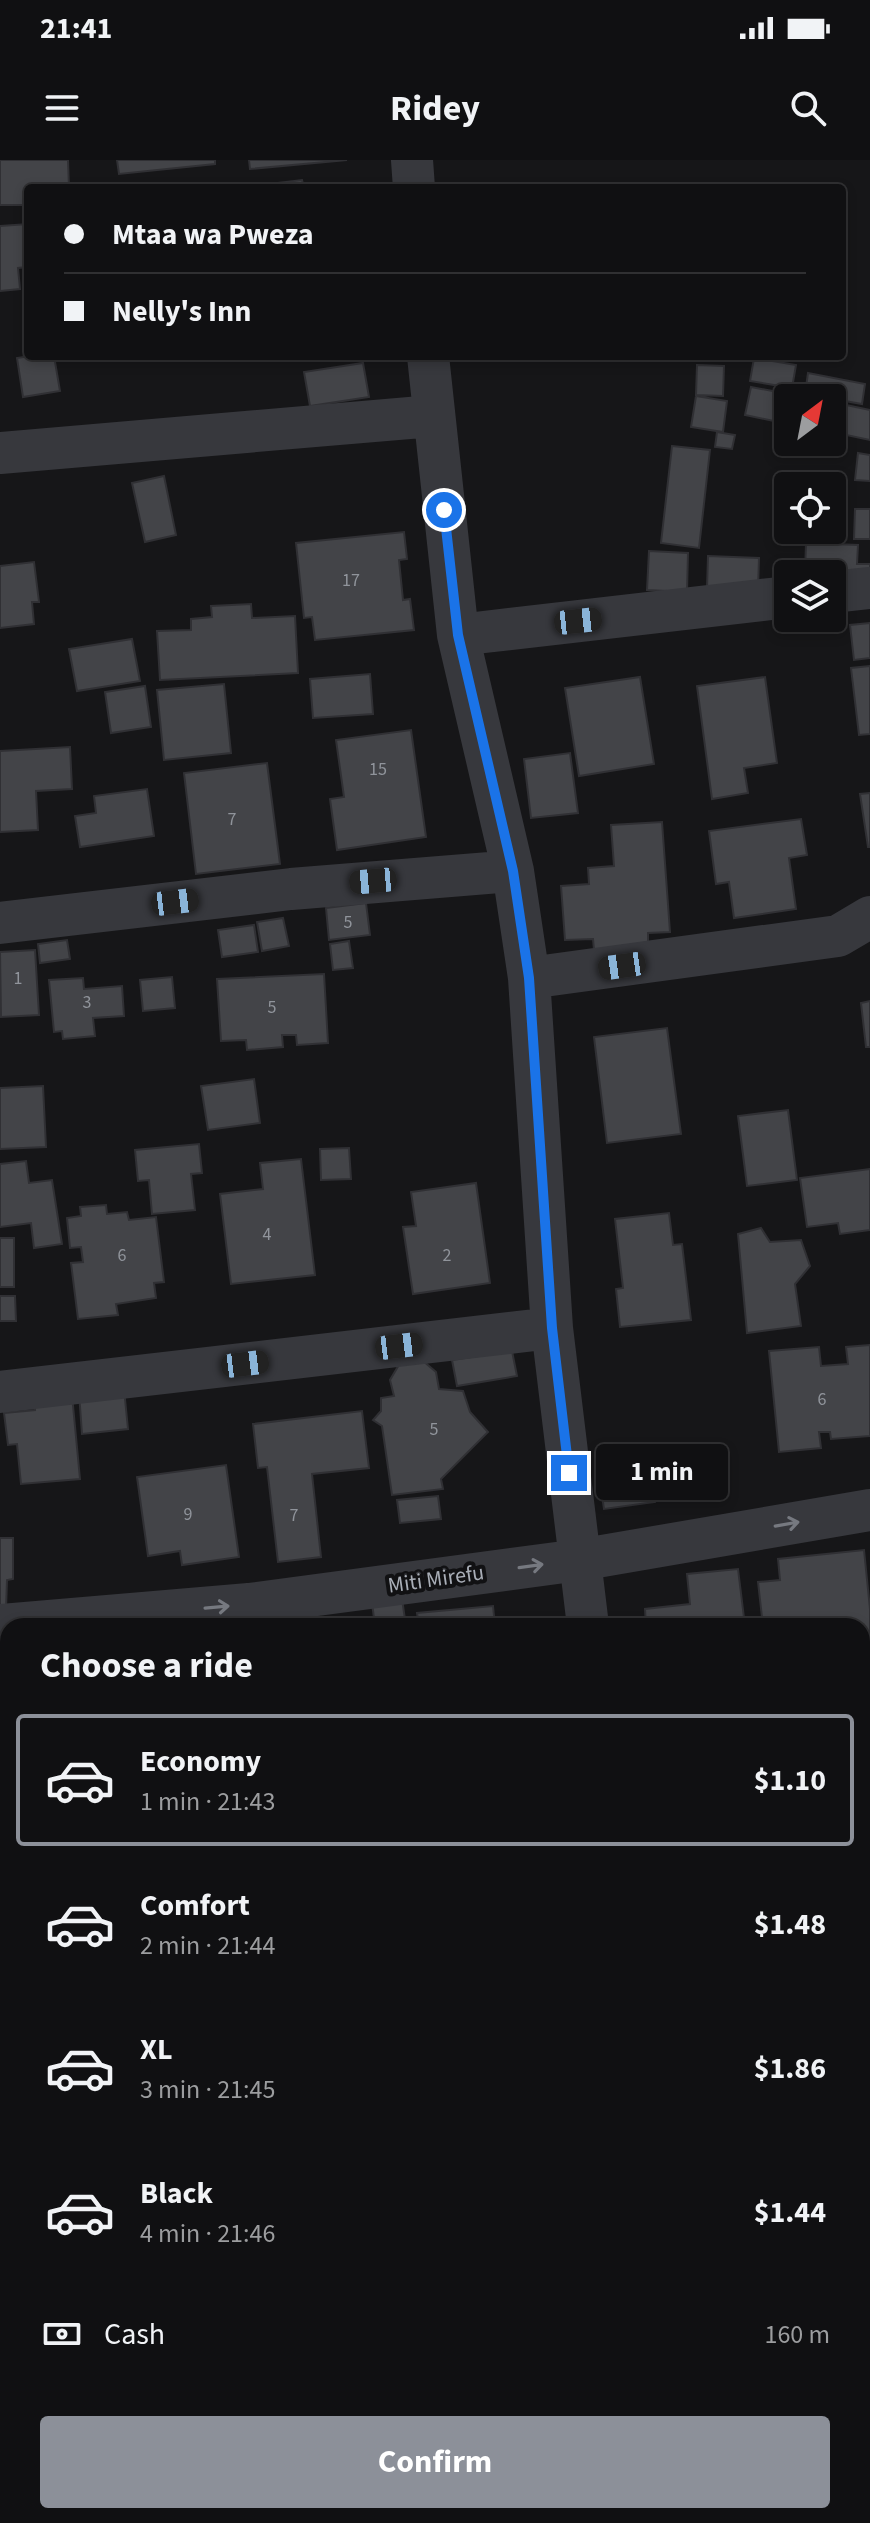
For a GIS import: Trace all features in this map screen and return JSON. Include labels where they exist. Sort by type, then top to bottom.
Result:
[{"type":"street","points":[[412,160],[414,184]]},
{"type":"street","points":[[428,360],[458,635],[513,871],[529,978],[552,1328],[587,1618]]},
{"type":"street","points":[[0,453],[433,416]]},
{"type":"street","points":[[846,591],[870,588]]},
{"type":"street","points":[[458,635],[774,599]]},
{"type":"street","points":[[0,923],[291,889],[513,871]]},
{"type":"street","points":[[529,978],[838,936],[870,917]]},
{"type":"street","points":[[0,1392],[552,1328]]},
{"type":"street","name":"Miti Mirefu","points":[[83,1618],[249,1604],[579,1560],[870,1510]]},
{"type":"building","points":[[0,160],[68,160],[69,184],[24,184],[24,205],[0,205]]},
{"type":"building","points":[[117,160],[215,160],[215,164],[119,174]]},
{"type":"building","points":[[249,160],[347,160],[250,169]]},
{"type":"building","points":[[302,180],[303,184],[268,184]]},
{"type":"building","points":[[24,224],[24,267],[18,268],[20,289],[0,291],[0,226]]},
{"type":"building","points":[[17,358],[55,360],[60,391],[23,397]]},
{"type":"building","points":[[754,360],[796,365],[793,384],[750,381]]},
{"type":"building","points":[[363,363],[369,397],[310,406],[304,372]]},
{"type":"building","points":[[697,365],[724,366],[723,396],[696,395]]},
{"type":"building","points":[[808,373],[865,384],[862,404],[846,401],[846,384],[806,384]]},
{"type":"building","points":[[751,387],[774,391],[774,421],[745,415]]},
{"type":"building","points":[[696,396],[727,401],[723,432],[691,427]]},
{"type":"building","points":[[846,405],[870,410],[870,440],[846,435]]},
{"type":"building","points":[[717,432],[735,435],[732,449],[715,447]]},
{"type":"building","points":[[672,446],[710,450],[699,548],[661,543]]},
{"type":"building","points":[[858,453],[870,455],[870,481],[855,480]]},
{"type":"building","points":[[164,476],[176,535],[145,542],[132,483]]},
{"type":"building","points":[[855,509],[870,509],[870,539],[854,539]]},
{"type":"building","points":[[404,532],[407,559],[399,560],[403,600],[410,599],[414,630],[315,640],[312,617],[304,618],[296,543]]},
{"type":"building","points":[[806,544],[858,545],[857,564],[870,564],[870,579],[846,576],[846,560],[805,560]]},
{"type":"building","points":[[649,551],[688,553],[687,592],[647,590]]},
{"type":"building","points":[[708,556],[759,558],[758,589],[707,588]]},
{"type":"building","points":[[34,562],[39,602],[32,602],[34,624],[0,628],[0,566]]},
{"type":"building","points":[[251,604],[252,618],[295,616],[298,673],[160,680],[157,631],[191,630],[191,619],[212,617],[211,606]]},
{"type":"building","points":[[870,623],[870,658],[854,660],[850,625]]},
{"type":"building","points":[[132,639],[140,681],[77,691],[69,649]]},
{"type":"building","points":[[870,666],[870,734],[859,735],[851,668]]},
{"type":"building","points":[[370,674],[373,714],[313,718],[310,679]]},
{"type":"building","points":[[640,677],[654,764],[579,776],[565,688]]},
{"type":"building","points":[[765,677],[777,763],[744,768],[748,793],[712,799],[697,686]]},
{"type":"building","points":[[224,684],[231,753],[164,760],[157,690]]},
{"type":"building","points":[[145,686],[151,727],[111,733],[105,692]]},
{"type":"building","points":[[411,730],[426,837],[337,850],[330,799],[344,797],[336,740]]},
{"type":"building","points":[[70,747],[72,789],[36,791],[38,830],[0,832],[0,751]]},
{"type":"building","points":[[570,753],[578,813],[531,818],[524,759]]},
{"type":"building","points":[[267,763],[280,864],[196,874],[184,773]]},
{"type":"building","points":[[147,789],[154,836],[80,847],[75,816],[96,813],[94,796]]},
{"type":"building","points":[[870,793],[870,847],[868,847],[860,794]]},
{"type":"building","points":[[801,819],[807,855],[789,858],[796,909],[734,918],[729,882],[716,884],[709,831]]},
{"type":"building","points":[[662,822],[670,932],[648,933],[648,946],[594,950],[593,939],[565,940],[561,886],[589,884],[588,868],[614,866],[611,825]]},
{"type":"building","points":[[366,903],[370,935],[329,940],[326,908]]},
{"type":"building","points":[[283,918],[289,946],[262,951],[257,922]]},
{"type":"building","points":[[254,925],[258,952],[222,957],[218,930]]},
{"type":"building","points":[[67,940],[70,959],[40,963],[38,944]]},
{"type":"building","points":[[349,941],[353,968],[333,970],[330,944]]},
{"type":"building","points":[[35,950],[39,1015],[1,1017],[0,952]]},
{"type":"building","points":[[324,974],[328,1043],[297,1045],[296,1035],[282,1035],[283,1047],[247,1050],[246,1040],[221,1041],[217,979]]},
{"type":"building","points":[[172,977],[175,1008],[143,1011],[140,980]]},
{"type":"building","points":[[83,978],[84,989],[122,986],[124,1016],[93,1018],[95,1036],[63,1039],[62,1031],[54,1032],[49,980]]},
{"type":"building","points":[[870,1001],[870,1047],[866,1047],[861,1003]]},
{"type":"building","points":[[667,1028],[681,1134],[607,1143],[594,1037]]},
{"type":"building","points":[[254,1079],[260,1123],[208,1130],[201,1086]]},
{"type":"building","points":[[43,1086],[46,1147],[0,1149],[0,1088]]},
{"type":"building","points":[[788,1110],[797,1180],[747,1186],[738,1116]]},
{"type":"building","points":[[199,1144],[202,1173],[191,1174],[195,1210],[152,1214],[149,1180],[138,1181],[135,1150]]},
{"type":"building","points":[[349,1148],[351,1179],[321,1180],[320,1149]]},
{"type":"building","points":[[301,1159],[315,1275],[231,1284],[220,1194],[263,1189],[260,1163]]},
{"type":"building","points":[[26,1161],[29,1183],[52,1180],[62,1244],[34,1248],[31,1223],[0,1227],[0,1164]]},
{"type":"building","points":[[870,1169],[870,1230],[840,1234],[838,1223],[807,1227],[800,1178]]},
{"type":"building","points":[[476,1183],[490,1283],[413,1294],[403,1227],[416,1226],[411,1192]]},
{"type":"building","points":[[106,1205],[107,1214],[127,1212],[129,1220],[156,1217],[164,1282],[154,1283],[156,1298],[116,1304],[118,1315],[78,1319],[71,1263],[83,1262],[81,1247],[70,1248],[67,1218],[81,1216],[80,1207]]},
{"type":"building","points":[[669,1213],[673,1245],[682,1244],[691,1320],[620,1327],[616,1289],[623,1288],[615,1219]]},
{"type":"building","points":[[761,1228],[770,1242],[801,1240],[810,1266],[795,1284],[801,1326],[747,1333],[738,1234]]},
{"type":"building","points":[[0,1238],[14,1238],[14,1287],[0,1287]]},
{"type":"building","points":[[0,1296],[15,1296],[16,1321],[0,1321]]},
{"type":"building","points":[[870,1345],[870,1436],[831,1439],[830,1432],[819,1432],[821,1448],[779,1452],[769,1351],[819,1347],[821,1366],[848,1364],[846,1347]]},
{"type":"building","points":[[512,1351],[517,1376],[457,1386],[452,1360]]},
{"type":"building","points":[[403,1358],[422,1360],[436,1372],[439,1389],[463,1391],[470,1412],[488,1432],[441,1479],[443,1489],[392,1495],[382,1426],[373,1420],[381,1411],[381,1398],[394,1396],[390,1380]]},
{"type":"building","points":[[124,1389],[128,1429],[82,1434],[79,1393]]},
{"type":"building","points":[[72,1395],[80,1479],[21,1484],[17,1444],[8,1445],[4,1413],[35,1410],[34,1398]]},
{"type":"building","points":[[362,1411],[369,1468],[312,1474],[321,1557],[278,1562],[267,1467],[258,1468],[253,1424]]},
{"type":"building","points":[[226,1465],[239,1557],[182,1565],[180,1551],[148,1556],[137,1477]]},
{"type":"building","points":[[651,1475],[655,1502],[604,1509],[600,1483]]},
{"type":"building","points":[[438,1496],[441,1519],[400,1523],[397,1500]]},
{"type":"building","points":[[0,1538],[13,1538],[13,1579],[7,1580],[6,1609],[0,1609]]},
{"type":"building","points":[[864,1550],[870,1618],[762,1618],[758,1582],[780,1580],[778,1559]]},
{"type":"building","points":[[738,1569],[744,1618],[646,1618],[645,1609],[690,1604],[687,1574]]},
{"type":"building","points":[[402,1599],[405,1618],[374,1618],[372,1603]]},
{"type":"building","points":[[493,1606],[494,1618],[418,1618],[417,1613]]},
{"type":"route","points":[[444,510],[458,635],[513,871],[529,978],[552,1328],[569,1473]]}]
